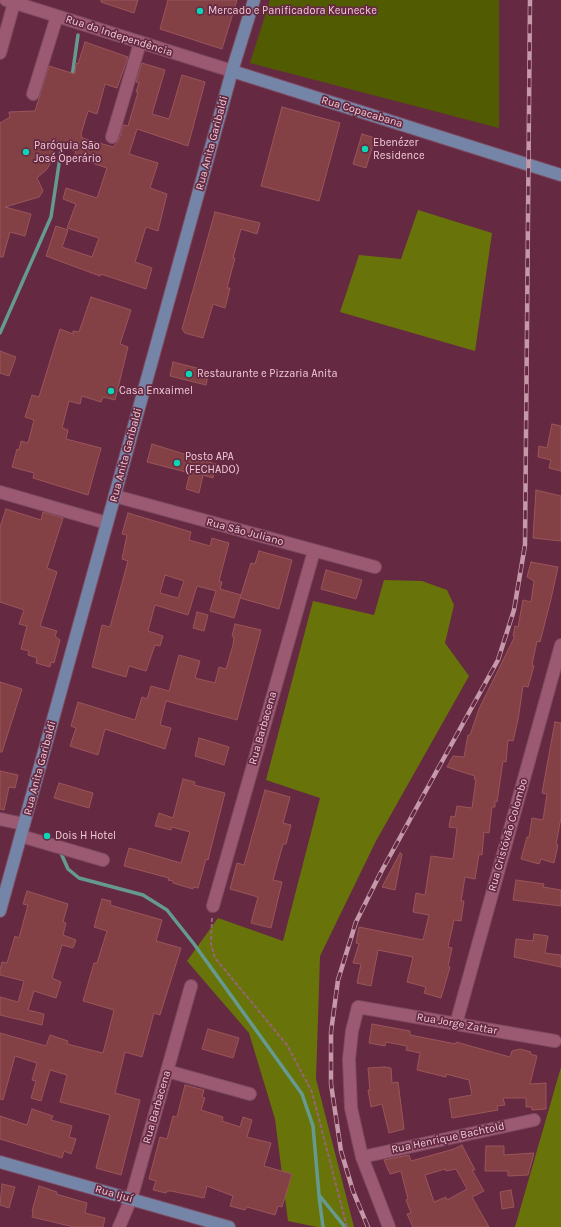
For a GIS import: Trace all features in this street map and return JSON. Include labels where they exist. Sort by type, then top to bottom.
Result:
[{"type":"main road","name":"Rua Anita Garibaldi","points":[[0,911],[232,71],[254,0]]},
{"type":"main road","name":"Rua Copacabana","points":[[232,71],[561,175]]},
{"type":"main road","name":"Rua Ijuí","points":[[0,1162],[229,1227]]},
{"type":"street","name":"Rua da Independência","points":[[10,1],[232,71]]},
{"type":"street","points":[[0,53],[10,1]]},
{"type":"street","points":[[33,94],[57,16]]},
{"type":"street","points":[[112,137],[140,42]]},
{"type":"street","points":[[0,492],[107,523]]},
{"type":"street","name":"Rua São Juliano","points":[[115,496],[375,567]]},
{"type":"street","name":"Rua Barbacena","points":[[213,906],[314,551]]},
{"type":"street","name":"Rua Cristóvão Colombo","points":[[456,1024],[561,646]]},
{"type":"street","points":[[0,819],[24,824]]},
{"type":"street","points":[[21,836],[103,860]]},
{"type":"street","name":"Rua Barbacena","points":[[118,1227],[131,1199],[191,986]]},
{"type":"street","name":"Rua Jorge Zattar","points":[[362,1157],[351,1108],[349,1085],[352,1032],[358,1007],[555,1041]]},
{"type":"street","points":[[167,1071],[250,1094]]},
{"type":"street","name":"Rua Henrique Bachtold","points":[[362,1157],[534,1120]]},
{"type":"street","points":[[362,1157],[389,1227]]},
{"type":"path","points":[[213,906],[210,944],[215,958],[288,1046],[312,1092],[348,1227]]},
{"type":"green space","points":[[270,0],[499,0],[499,128],[250,63]]},
{"type":"green space","points":[[418,210],[492,233],[475,351],[340,312],[359,255],[401,259]]},
{"type":"green space","points":[[384,580],[422,581],[447,590],[454,605],[445,643],[469,676],[376,841],[320,956],[316,1079],[354,1227],[317,1227],[288,1221],[275,1119],[249,1033],[187,961],[218,918],[283,941],[320,798],[266,780],[313,601],[374,615]]},
{"type":"green space","points":[[561,1067],[561,1227],[515,1227]]},
{"type":"building","points":[[101,0],[138,0],[134,13],[101,2]]},
{"type":"building","points":[[168,0],[237,0],[222,49],[160,29]]},
{"type":"building","points":[[85,42],[128,57],[117,88],[105,84],[97,114],[88,111],[81,134],[82,138],[113,147],[119,140],[123,125],[128,126],[138,92],[136,92],[139,83],[136,82],[142,63],[165,70],[152,114],[169,119],[182,75],[205,82],[188,146],[137,129],[129,154],[158,163],[150,188],[167,194],[158,231],[146,227],[135,262],[152,268],[146,289],[101,274],[100,276],[46,256],[56,226],[68,230],[62,247],[92,257],[99,238],[67,228],[76,204],[63,199],[66,188],[97,198],[107,168],[74,157],[76,151],[51,145],[54,157],[47,169],[37,178],[43,191],[39,197],[5,207],[31,214],[25,236],[10,232],[3,257],[0,257],[0,123],[10,117],[9,112],[35,111],[49,66],[75,74],[76,63],[78,64]]},
{"type":"building","points":[[282,107],[340,123],[319,201],[261,186]]},
{"type":"building","name":"Ebenézer Residence","points":[[362,134],[375,138],[366,168],[353,164]]},
{"type":"building","points":[[215,212],[260,223],[257,234],[241,229],[233,258],[235,258],[227,288],[230,288],[225,308],[213,304],[203,338],[185,333],[182,329]]},
{"type":"building","points":[[91,297],[131,310],[120,344],[128,347],[115,400],[103,397],[101,402],[82,396],[80,404],[69,401],[62,428],[68,430],[66,439],[101,448],[88,495],[33,478],[34,473],[12,467],[21,441],[28,443],[34,420],[25,417],[32,395],[39,397],[60,329],[73,334],[73,331],[79,332]]},
{"type":"building","points":[[0,351],[16,357],[9,376],[0,373]]},
{"type":"building","name":"Restaurante e Pizzaria Anita","points":[[173,362],[209,371],[206,385],[170,376]]},
{"type":"building","points":[[552,424],[561,426],[561,471],[549,468],[551,460],[538,457],[539,446],[547,448]]},
{"type":"building","points":[[152,444],[216,464],[213,478],[203,475],[199,493],[186,489],[190,473],[147,462]]},
{"type":"building","points":[[536,490],[561,496],[561,541],[533,538]]},
{"type":"building","points":[[6,509],[41,520],[43,512],[63,518],[47,568],[57,572],[40,626],[57,631],[55,636],[60,640],[54,663],[51,662],[50,667],[36,663],[37,658],[28,655],[29,651],[21,649],[27,626],[19,624],[24,610],[0,602],[0,527]]},
{"type":"building","points":[[128,513],[191,532],[189,540],[210,546],[212,538],[229,543],[219,581],[222,582],[220,589],[241,595],[234,618],[210,611],[216,591],[197,586],[188,615],[155,605],[148,631],[163,636],[160,646],[155,645],[146,671],[129,666],[126,677],[92,667],[102,625],[110,627],[128,561],[122,559],[127,535],[122,534]],"holes":[[[165,575],[184,581],[178,598],[160,593]]]},
{"type":"building","points":[[259,551],[292,560],[279,609],[240,598],[251,563],[255,564]]},
{"type":"building","points":[[531,562],[558,567],[540,642],[537,641],[532,665],[534,666],[528,687],[523,686],[513,741],[508,740],[506,762],[503,761],[497,802],[495,801],[495,807],[492,807],[489,833],[484,832],[482,855],[479,854],[475,879],[465,877],[461,901],[464,901],[461,921],[454,920],[448,947],[452,948],[448,966],[450,967],[441,998],[424,993],[426,987],[407,982],[413,957],[378,950],[371,986],[357,983],[361,964],[353,963],[359,944],[356,943],[359,927],[423,940],[429,915],[413,912],[416,893],[425,895],[431,856],[453,859],[457,828],[449,827],[451,816],[455,817],[457,806],[472,808],[476,779],[474,779],[475,776],[447,767],[453,756],[464,757],[468,735],[470,735],[479,709],[515,636],[513,636],[515,626],[518,627],[523,600],[531,602],[534,581],[527,577]]},
{"type":"building","points":[[326,570],[362,580],[356,599],[321,589]]},
{"type":"building","points":[[197,612],[208,615],[204,631],[193,628]]},
{"type":"building","points":[[235,624],[261,630],[237,720],[166,701],[160,725],[171,728],[165,749],[105,729],[98,755],[70,746],[76,728],[71,726],[78,702],[135,720],[142,697],[147,699],[151,686],[169,691],[179,655],[200,661],[195,678],[215,683],[219,667],[226,669],[233,645],[234,637],[232,636]]},
{"type":"building","points":[[0,682],[22,689],[2,752],[0,752]]},
{"type":"building","points":[[555,722],[561,723],[561,818],[556,844],[558,845],[554,863],[541,859],[539,864],[521,859],[527,837],[529,837],[532,818],[543,820],[547,794],[542,793]]},
{"type":"building","points":[[199,738],[229,747],[224,765],[195,756]]},
{"type":"building","points":[[0,771],[18,775],[15,788],[9,787],[4,810],[0,809]]},
{"type":"building","points":[[183,779],[195,782],[194,785],[225,793],[208,860],[206,859],[198,888],[193,887],[193,889],[173,883],[173,881],[168,880],[169,878],[124,866],[129,848],[181,863],[190,832],[172,827],[171,830],[155,826],[159,813],[173,818]]},
{"type":"building","points":[[59,783],[93,793],[89,808],[54,798]]},
{"type":"building","points":[[265,790],[290,797],[283,823],[291,825],[286,844],[283,844],[273,880],[282,882],[271,928],[251,923],[258,897],[230,889],[237,863],[244,865]]},
{"type":"building","points":[[400,853],[402,854],[395,890],[382,887]]},
{"type":"building","points":[[516,880],[544,884],[543,887],[561,890],[561,906],[513,900]]},
{"type":"building","points":[[27,891],[68,904],[63,922],[66,923],[63,935],[76,940],[73,948],[62,945],[52,978],[61,982],[56,998],[34,991],[28,1010],[44,1014],[42,1025],[0,1015],[0,997],[18,1002],[24,981],[0,975],[0,970],[2,962],[7,963],[15,936],[19,938],[28,905],[23,904]]},
{"type":"building","points":[[102,899],[111,901],[110,905],[162,920],[156,941],[181,948],[160,1015],[154,1013],[142,1057],[125,1052],[115,1093],[140,1100],[121,1175],[96,1168],[110,1115],[60,1102],[67,1075],[50,1070],[41,1101],[31,1098],[36,1081],[32,1080],[37,1063],[15,1056],[3,1100],[0,1099],[0,1033],[46,1046],[50,1035],[68,1041],[67,1044],[103,1053],[114,1010],[83,1001],[94,963],[97,963],[107,931],[94,927]]},
{"type":"building","points":[[534,934],[548,936],[545,953],[561,955],[561,967],[514,957],[516,939],[533,941]]},
{"type":"building","points":[[372,1024],[410,1031],[410,1035],[456,1044],[456,1042],[510,1057],[512,1051],[520,1049],[531,1052],[530,1054],[537,1056],[530,1084],[546,1083],[546,1109],[532,1110],[532,1107],[526,1107],[526,1098],[503,1098],[505,1105],[497,1106],[498,1110],[452,1118],[449,1099],[472,1095],[469,1080],[446,1074],[446,1077],[417,1070],[420,1053],[406,1050],[407,1046],[386,1042],[385,1046],[369,1043]]},
{"type":"building","points":[[208,1029],[239,1038],[233,1058],[202,1049]]},
{"type":"building","points":[[368,1068],[391,1068],[392,1083],[398,1082],[404,1129],[389,1133],[382,1104],[371,1107],[368,1090],[370,1090]]},
{"type":"building","points":[[185,1085],[204,1090],[202,1097],[205,1098],[201,1110],[223,1117],[222,1121],[240,1127],[243,1117],[252,1120],[247,1137],[271,1143],[264,1166],[292,1174],[282,1207],[278,1206],[275,1215],[247,1207],[245,1210],[230,1206],[233,1196],[207,1186],[204,1198],[171,1191],[167,1191],[166,1193],[153,1190],[156,1181],[149,1179],[160,1137],[167,1139],[173,1116],[177,1117]]},
{"type":"building","points":[[32,1109],[53,1116],[51,1120],[72,1126],[69,1137],[76,1139],[71,1154],[64,1151],[62,1158],[0,1139],[0,1116],[27,1125]]},
{"type":"building","points":[[462,1145],[475,1170],[472,1170],[484,1191],[472,1197],[489,1227],[413,1227],[407,1214],[411,1213],[406,1200],[408,1199],[401,1171],[390,1174],[384,1160],[409,1155],[411,1161],[454,1149]],"holes":[[[445,1169],[446,1171],[456,1169],[467,1189],[447,1200],[446,1197],[434,1202],[425,1175]]]},
{"type":"building","points":[[486,1146],[504,1146],[504,1155],[534,1153],[528,1175],[508,1176],[508,1171],[485,1171]]},
{"type":"building","points":[[2,1184],[15,1187],[9,1208],[0,1205]]},
{"type":"building","points":[[39,1186],[57,1192],[56,1194],[87,1203],[85,1213],[105,1218],[103,1227],[74,1227],[32,1217],[32,1211]]},
{"type":"building","points":[[511,1190],[514,1207],[502,1209],[500,1192]]},
{"type":"waterway","points":[[72,77],[78,35]]},
{"type":"waterway","points":[[0,333],[51,217],[62,144]]},
{"type":"waterway","points":[[60,851],[68,869],[79,878],[143,895],[167,910],[194,944],[302,1094],[313,1126],[319,1195],[345,1227]]},
{"type":"waterway","points":[[319,1196],[323,1227]]},
{"type":"railway","points":[[368,1227],[353,1191],[341,1151],[331,1084],[331,1032],[338,980],[356,922],[381,872],[498,660],[514,610],[525,545],[530,0]]},
{"type":"place","name":"Mercado e Panificadora Keunecke","points":[[200,11]]},
{"type":"place","name":"Ebenézer Residence","points":[[365,149]]},
{"type":"place","name":"Paróquia São José Operário","points":[[26,152]]},
{"type":"place","name":"Restaurante e Pizzaria Anita","points":[[189,374]]},
{"type":"place","name":"Casa Enxaimel","points":[[111,391]]},
{"type":"place","name":"Posto APA (FECHADO)","points":[[177,463]]},
{"type":"place","name":"Dois H Hotel","points":[[47,836]]}]
